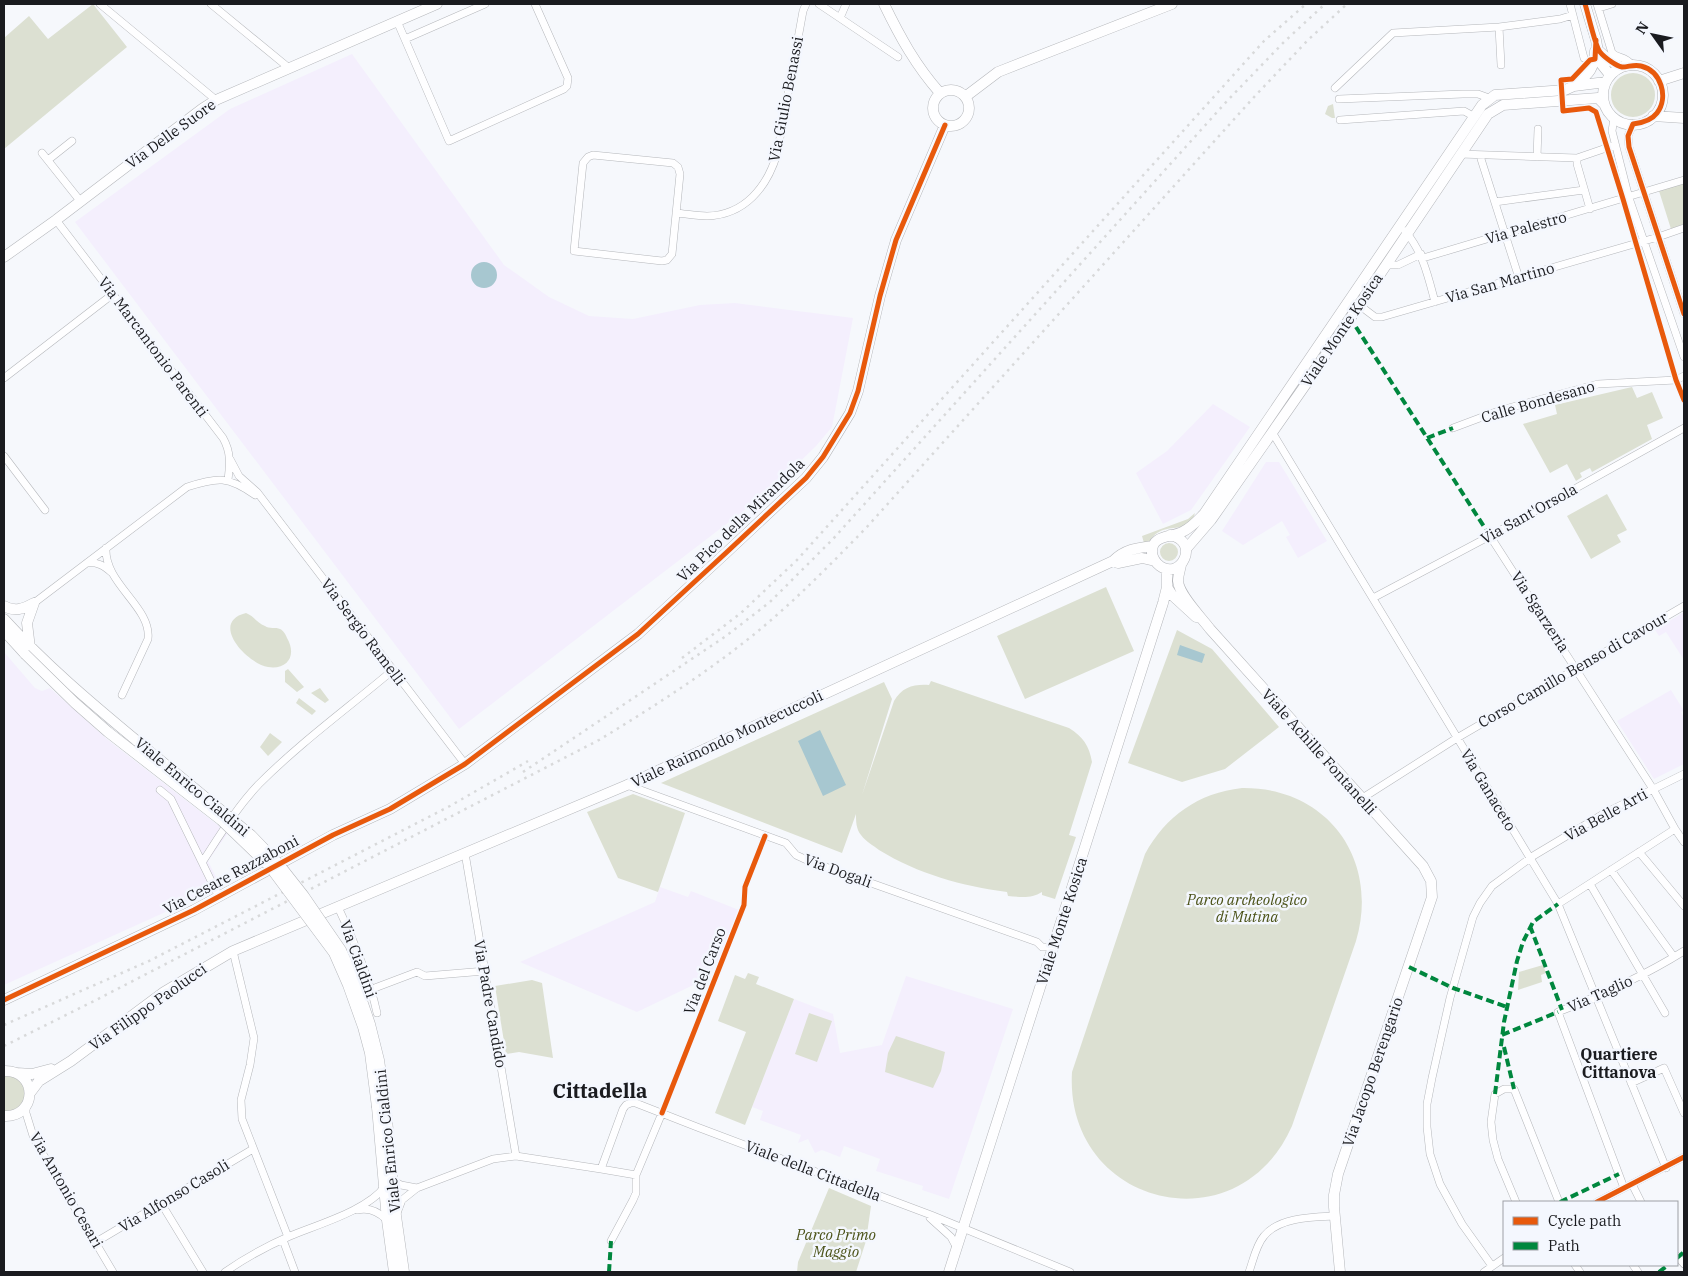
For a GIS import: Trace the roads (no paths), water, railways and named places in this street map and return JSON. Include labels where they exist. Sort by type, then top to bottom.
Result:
[{"type":"street","points":[[100,4],[216,100]]},
{"type":"street","points":[[211,4],[289,68]]},
{"type":"street","name":"Via Delle Suore","points":[[4,257],[81,202],[216,100],[437,4]]},
{"type":"street","points":[[405,39],[485,4]]},
{"type":"street","points":[[397,21],[449,140],[568,86],[568,78],[536,4]]},
{"type":"street","name":"Via Giulio Benassi","points":[[676,213],[709,216],[732,211],[756,195],[766,180],[777,154],[802,11],[806,4]]},
{"type":"street","points":[[819,4],[898,57]]},
{"type":"street","points":[[840,18],[846,4]]},
{"type":"street","points":[[884,4],[908,52],[925,77],[940,94]]},
{"type":"street","points":[[965,97],[998,72],[1172,4]]},
{"type":"street","points":[[1570,4],[1584,58]]},
{"type":"street","points":[[1339,99],[1463,94],[1478,94],[1489,98],[1500,94],[1565,90],[1608,78],[1621,67],[1638,65],[1650,70],[1659,81],[1662,90],[1660,108],[1643,123],[1624,123],[1614,118],[1604,104],[1603,91],[1608,78],[1599,57],[1585,4]]},
{"type":"street","points":[[1612,4],[1598,6],[1612,53],[1616,56],[1627,58],[1632,65]]},
{"type":"street","points":[[1335,88],[1392,33],[1499,27],[1560,19],[1573,15]]},
{"type":"street","points":[[1499,27],[1501,65]]},
{"type":"street","points":[[1597,46],[1609,60],[1621,67]]},
{"type":"street","points":[[1574,86],[1587,76],[1594,65],[1597,46]]},
{"type":"street","points":[[1659,81],[1684,73]]},
{"type":"street","points":[[953,90],[965,97],[968,106],[966,116],[959,123],[945,125],[937,119],[933,110],[934,101],[940,94],[953,90]]},
{"type":"street","name":"Viale Monte Kosica","points":[[1153,546],[1160,538],[1183,532],[1204,514],[1473,116],[1489,98]]},
{"type":"street","name":"Viale Monte Kosica","points":[[1181,565],[1186,555],[1186,549],[1211,520],[1272,432],[1408,234],[1482,121],[1494,109],[1503,106],[1598,98],[1604,104]]},
{"type":"street","points":[[1340,120],[1464,111],[1473,116]]},
{"type":"street","points":[[1653,116],[1684,118]]},
{"type":"street","points":[[1614,118],[1612,132],[1629,198],[1684,357]]},
{"type":"street","points":[[1633,124],[1629,130],[1628,141],[1684,314]]},
{"type":"street","name":"Via Pico della Mirandola","points":[[464,764],[638,634],[806,478],[823,457],[839,433],[852,406],[867,356],[880,296],[896,240],[945,125]]},
{"type":"street","points":[[1537,157],[1538,128]]},
{"type":"street","points":[[48,160],[72,141]]},
{"type":"street","points":[[1460,154],[1577,158],[1615,146]]},
{"type":"street","points":[[42,153],[81,202]]},
{"type":"street","points":[[590,156],[675,165],[680,174],[676,213],[672,254],[667,260],[574,251],[584,163],[590,156]]},
{"type":"street","points":[[1577,158],[1590,209]]},
{"type":"street","points":[[1481,159],[1519,278]]},
{"type":"street","name":"Via Palestro","points":[[1387,265],[1398,265],[1422,256],[1506,234],[1684,180]]},
{"type":"street","points":[[1495,202],[1584,190]]},
{"type":"street","name":"Via Marcantonio Parenti","points":[[56,220],[223,438],[228,446],[230,459],[228,480]]},
{"type":"street","points":[[1400,225],[1422,256],[1435,302]]},
{"type":"street","name":"Via San Martino","points":[[1359,305],[1378,318],[1658,238],[1684,228]]},
{"type":"street","points":[[4,378],[113,294]]},
{"type":"street","name":"Calle Bondesano","points":[[1453,428],[1501,410],[1598,384],[1676,380],[1684,376]]},
{"type":"street","name":"Via Sant'Orsola","points":[[1373,598],[1490,536],[1684,428]]},
{"type":"street","name":"Via Ganaceto","points":[[1272,432],[1558,904],[1666,1168]]},
{"type":"street","points":[[4,456],[45,510]]},
{"type":"street","name":"Via Sergio Ramelli","points":[[230,459],[239,476],[262,499],[464,764]]},
{"type":"street","points":[[4,606],[14,610],[34,603],[187,487],[210,480],[228,480]]},
{"type":"street","name":"Via Sergio Ramelli","points":[[228,480],[262,499]]},
{"type":"street","points":[[1170,535],[1180,539],[1186,549]]},
{"type":"street","name":"Via Sgarzeria","points":[[1490,536],[1653,789],[1684,842]]},
{"type":"street","points":[[1153,546],[1152,554],[1155,561],[1162,568],[1177,568],[1181,565]]},
{"type":"street","name":"Viale Raimondo Montecuccoli","points":[[338,906],[627,784],[1113,561],[1129,550],[1153,546]]},
{"type":"street","points":[[106,548],[111,572],[145,620],[149,632],[148,639],[122,695]]},
{"type":"street","name":"Viale Raimondo Montecuccoli","points":[[1113,561],[1118,562],[1142,558],[1155,561]]},
{"type":"street","points":[[87,563],[96,562],[111,572]]},
{"type":"street","name":"Viale Achille Fontanelli","points":[[1181,565],[1178,580],[1186,598],[1210,628],[1429,875]]},
{"type":"street","name":"Viale Monte Kosica","points":[[949,1272],[1167,587],[1167,569]]},
{"type":"street","name":"Viale Achille Fontanelli","points":[[1167,587],[1183,606],[1210,628]]},
{"type":"street","points":[[27,651],[27,623],[34,603]]},
{"type":"street","name":"Corso Camillo Benso di Cavour","points":[[1361,799],[1457,738],[1684,606]]},
{"type":"street","name":"Viale Enrico Cialdini","points":[[4,619],[27,651]]},
{"type":"street","name":"Viale Enrico Cialdini","points":[[4,631],[251,835],[278,863],[304,896],[341,950],[356,983],[370,1024],[376,1051],[390,1183],[394,1272]]},
{"type":"street","points":[[203,861],[259,784],[310,737],[393,670]]},
{"type":"street","name":"Via Cesare Razzaboni","points":[[4,1000],[194,910],[333,835],[390,809],[464,764]]},
{"type":"street","name":"Via Belle Arti","points":[[1490,1269],[1449,1201],[1436,1173],[1428,1144],[1426,1115],[1453,988],[1471,922],[1480,902],[1497,881],[1529,858],[1604,813],[1684,774]]},
{"type":"street","name":"Via Dogali","points":[[627,784],[786,843],[796,855],[809,861],[1037,942],[1042,946],[1054,947]]},
{"type":"street","name":"Via Cesare Razzaboni","points":[[160,790],[171,799],[219,897]]},
{"type":"street","points":[[1558,904],[1675,829]]},
{"type":"street","points":[[1639,852],[1684,906]]},
{"type":"street","name":"Via Padre Candido","points":[[464,853],[516,1156]]},
{"type":"street","points":[[1611,870],[1674,957]]},
{"type":"street","name":"Via Jacopo Berengario","points":[[1340,1272],[1334,1195],[1342,1162],[1432,897],[1429,875]]},
{"type":"street","points":[[1590,884],[1642,975]]},
{"type":"street","name":"Via Filippo Paolucci","points":[[30,1093],[39,1081],[71,1061],[164,992],[233,951],[338,906]]},
{"type":"street","name":"Via Cialdini","points":[[338,906],[372,989],[377,1013]]},
{"type":"street","points":[[233,951],[254,1038],[250,1065],[241,1100],[242,1119],[285,1238],[295,1272]]},
{"type":"street","name":"Via Taglio","points":[[1624,1188],[1558,1012],[1596,997],[1642,975],[1684,951]]},
{"type":"street","points":[[372,989],[417,972],[425,976],[485,971]]},
{"type":"street","name":"Via Taglio","points":[[1642,975],[1665,1012]]},
{"type":"street","name":"Via Filippo Paolucci","points":[[4,1071],[25,1075],[32,1074],[71,1061]]},
{"type":"street","points":[[1631,1083],[1664,1068],[1684,1113]]},
{"type":"street","points":[[6,1116],[17,1114],[26,1106],[30,1093],[28,1083],[16,1073]]},
{"type":"street","points":[[1516,1201],[1498,1159],[1491,1132],[1495,1094],[1504,1089],[1514,1089],[1559,1201]]},
{"type":"street","name":"Viale della Cittadella","points":[[601,1168],[626,1105],[633,1102],[924,1213],[1070,1272]]},
{"type":"street","name":"Via Antonio Cesari","points":[[26,1106],[26,1113],[34,1139],[113,1272]]},
{"type":"street","points":[[611,1241],[636,1193],[636,1175],[662,1113]]},
{"type":"street","name":"Via Alfonso Casoli","points":[[96,1242],[252,1149]]},
{"type":"street","points":[[349,1212],[369,1209],[392,1218],[402,1200],[417,1188],[479,1163],[516,1156],[636,1175]]},
{"type":"street","points":[[1599,1201],[1666,1168],[1684,1157]]},
{"type":"street","points":[[225,1272],[251,1255],[285,1238],[349,1212],[380,1195],[390,1183],[417,1188]]},
{"type":"street","points":[[1632,1184],[1640,1201]]},
{"type":"street","points":[[161,1203],[203,1272]]},
{"type":"street","points":[[924,1213],[946,1231],[957,1249]]},
{"type":"street","points":[[1249,1271],[1263,1237],[1270,1230],[1296,1219],[1335,1216]]},
{"type":"street","name":"Viale Enrico Cialdini","points":[[392,1218],[404,1272]]},
{"type":"street","points":[[1490,1269],[1503,1259]]},
{"type":"water","points":[[484,262],[493,266],[497,275],[493,284],[484,288],[475,284],[471,275],[475,266]]},
{"type":"water","points":[[1180,645],[1205,654],[1202,663],[1177,655]]},
{"type":"water","points":[[820,730],[846,785],[823,796],[798,741]]},
{"type":"railway","points":[[682,658],[741,613],[797,560],[1264,41],[1306,4]]},
{"type":"railway","points":[[523,772],[726,636],[770,602],[833,539],[1227,101],[1284,42],[1325,4]]},
{"type":"railway","points":[[4,1046],[599,740],[674,692],[747,640],[794,600],[866,528],[1255,96],[1308,40],[1347,4]]},
{"type":"railway","points":[[4,1025],[149,961],[450,806],[528,761]]},
{"type":"district","name":"Quartiere Cittanova","points":[[1619,1063]]},
{"type":"district","name":"Cittadella","points":[[600,1091]]},
{"type":"park label","name":"Parco archeologico di Mutina","points":[[1247,908]]},
{"type":"park label","name":"Parco Primo Maggio","points":[[836,1244]]}]
